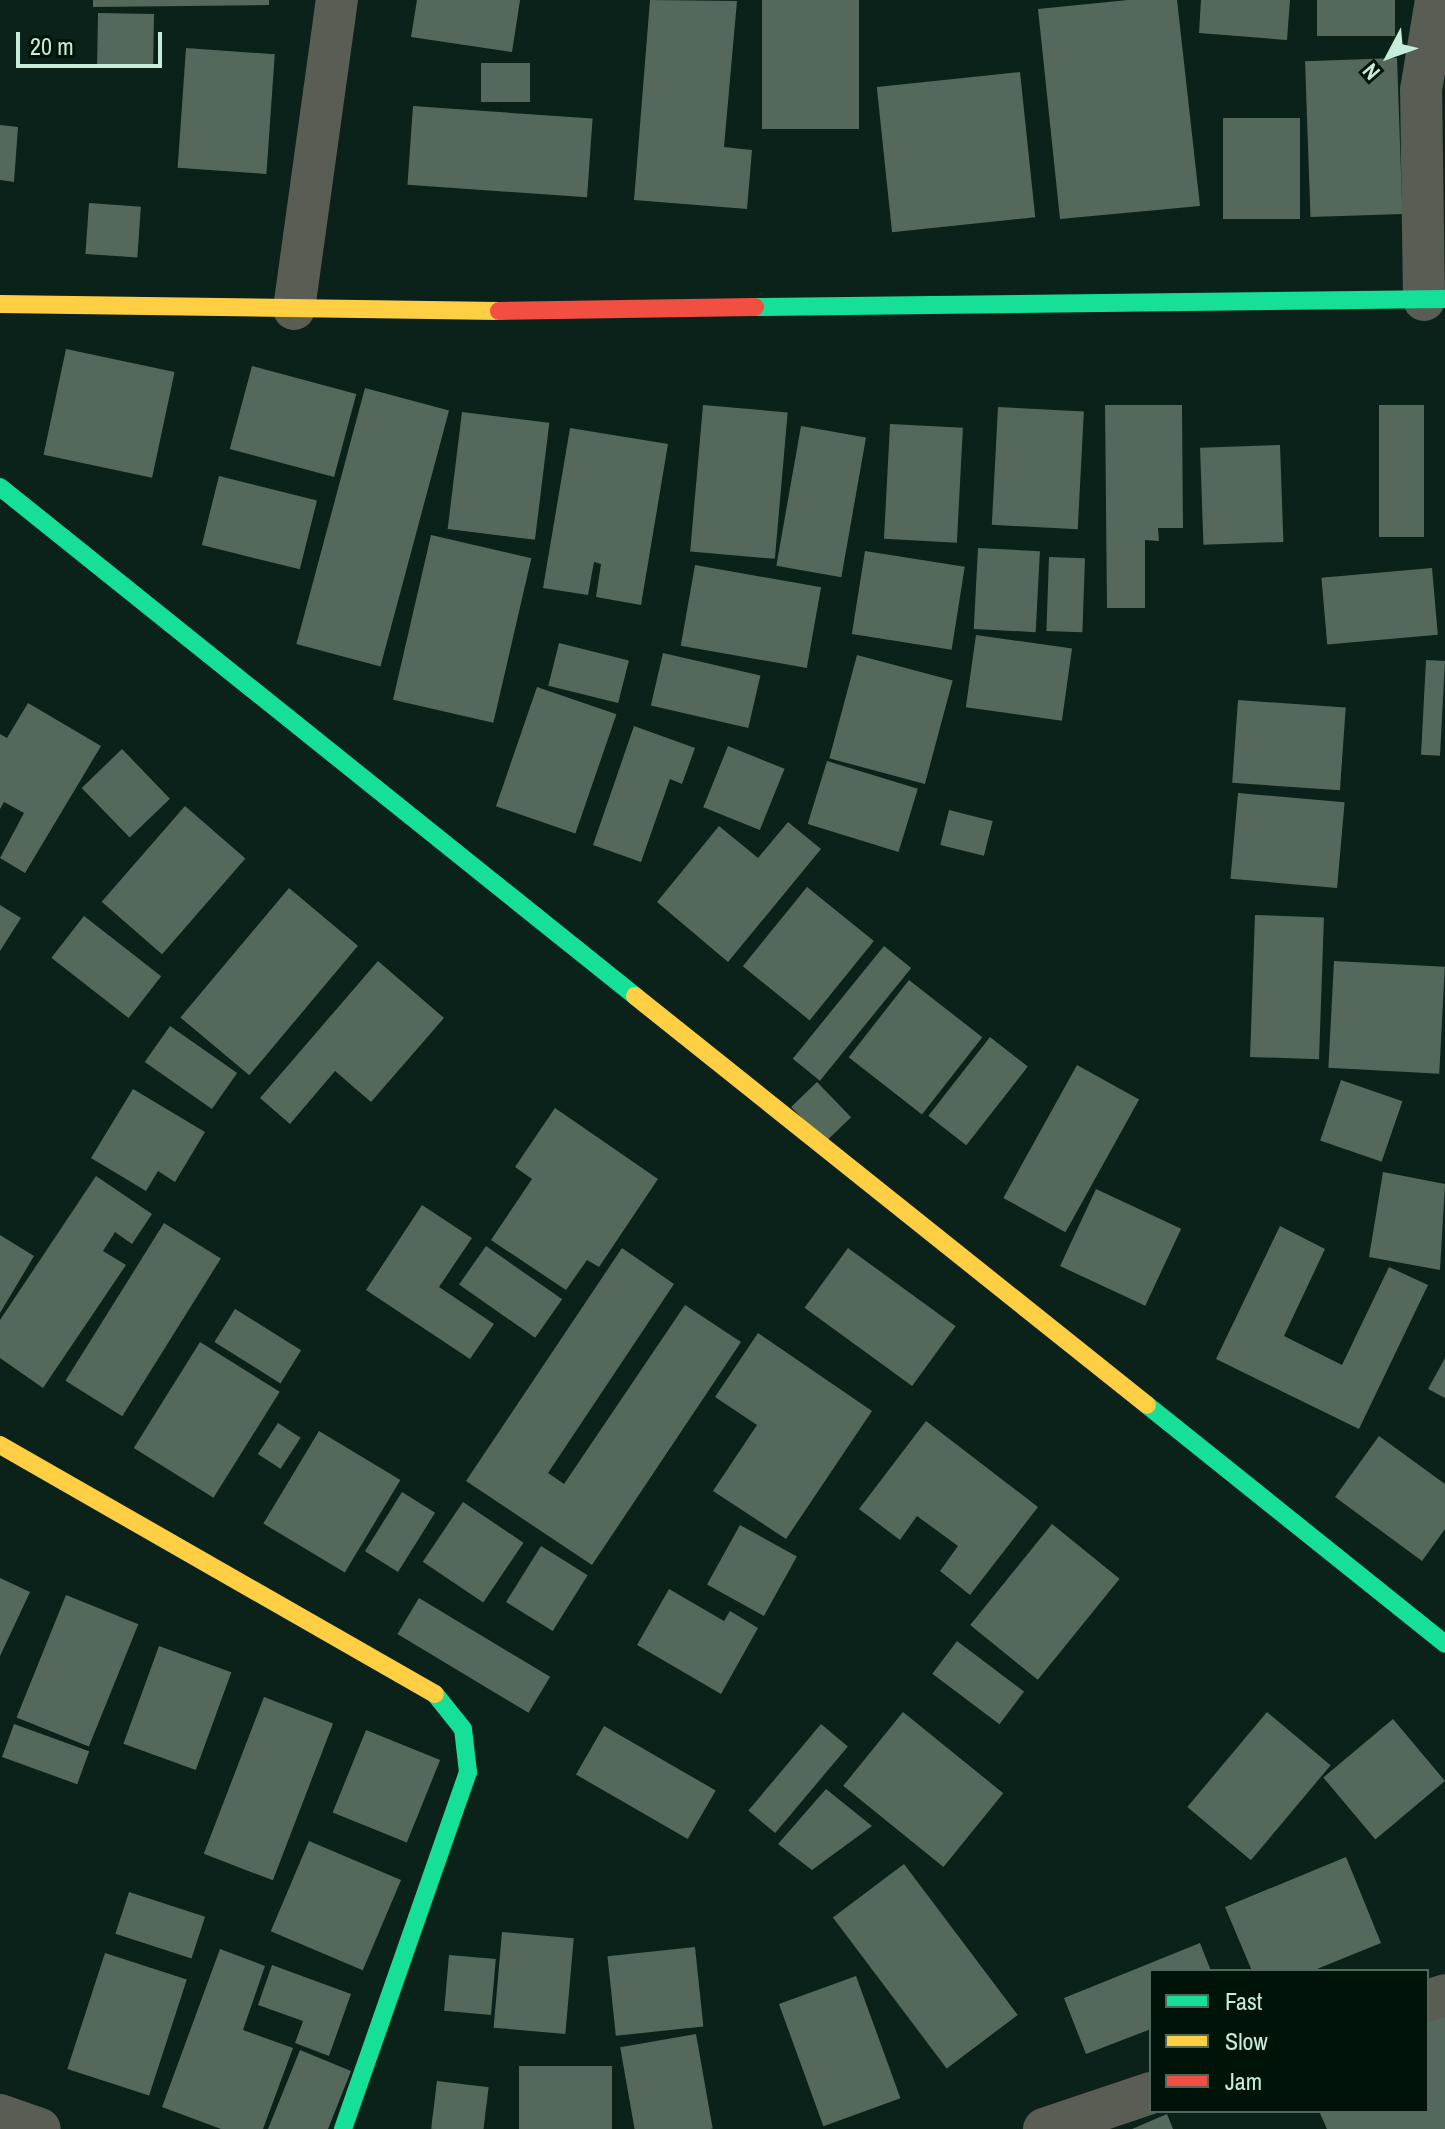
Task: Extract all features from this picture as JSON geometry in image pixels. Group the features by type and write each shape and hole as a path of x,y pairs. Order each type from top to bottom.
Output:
{"main road":[{"path":"0,304 294,309 1435,299"},
{"path":"0,487 1445,1644"},
{"path":"0,1445 437,1695 463,1729 468,1772 343,2129"}],"street":[{"path":"294,309 337,0"},
{"path":"1435,299 1421,90 1436,0"},
{"path":"1044,2129 1149,2094"},
{"path":"0,2115 40,2129"}],"building":[{"path":"93,0 269,0 269,5 93,7"},
{"path":"417,0 520,0 512,52 411,37"},
{"path":"650,0 737,1 724,147 752,150 747,209 634,200"},
{"path":"762,0 859,0 859,129 762,129"},
{"path":"1128,0 1177,0 1200,206 1060,219 1038,9"},
{"path":"1201,0 1290,0 1287,40 1199,33"},
{"path":"1317,0 1395,0 1395,36 1317,36"},
{"path":"98,13 154,14 153,66 97,65"},
{"path":"186,48 275,54 266,174 178,168"},
{"path":"1397,58 1402,214 1311,217 1305,61"},
{"path":"481,63 530,63 530,102 481,102"},
{"path":"1020,72 1035,217 892,232 877,87"},
{"path":"413,106 593,119 587,197 407,185"},
{"path":"1223,118 1300,118 1300,219 1223,219"},
{"path":"0,125 18,127 14,182 0,180"},
{"path":"89,203 141,207 137,258 85,254"},
{"path":"66,349 175,372 152,478 44,455"},
{"path":"252,366 356,394 334,477 230,449"},
{"path":"365,388 449,411 380,666 296,644"},
{"path":"703,405 788,412 775,559 690,551"},
{"path":"1105,405 1182,405 1183,528 1158,528 1159,541 1145,540 1145,608 1107,608"},
{"path":"1379,405 1424,405 1424,537 1379,537"},
{"path":"998,407 1084,412 1078,529 992,525"},
{"path":"462,412 549,423 535,540 448,529"},
{"path":"890,424 963,428 957,543 884,539"},
{"path":"801,426 866,437 841,577 776,566"},
{"path":"570,428 668,444 641,605 596,597 601,564 594,562 588,595 543,588"},
{"path":"1280,445 1283,542 1203,545 1200,448"},
{"path":"219,476 317,500 300,569 202,545"},
{"path":"431,535 531,558 493,723 393,700"},
{"path":"978,548 1040,551 1036,632 974,629"},
{"path":"865,551 965,567 952,650 852,634"},
{"path":"1049,557 1085,558 1082,632 1046,631"},
{"path":"695,565 821,587 807,668 681,646"},
{"path":"1432,568 1438,635 1327,644 1321,578"},
{"path":"976,635 1072,648 1062,721 966,707"},
{"path":"559,643 629,660 618,703 548,686"},
{"path":"663,653 760,675 748,728 651,706"},
{"path":"857,655 953,681 925,784 829,758"},
{"path":"1426,660 1445,661 1440,756 1421,755"},
{"path":"537,687 616,714 575,833 496,806"},
{"path":"1238,700 1346,708 1340,790 1232,783"},
{"path":"28,703 101,746 25,873 0,858 24,813 4,802 0,809 0,734 7,738"},
{"path":"634,726 695,748 682,784 670,779 641,862 593,845"},
{"path":"728,746 785,769 760,830 703,807"},
{"path":"122,749 170,799 130,838 82,788"},
{"path":"827,761 918,789 899,852 808,824"},
{"path":"1238,793 1345,802 1337,888 1231,879"},
{"path":"185,806 245,858 162,954 102,902"},
{"path":"949,810 993,821 984,856 940,845"},
{"path":"788,822 821,849 728,962 657,902 719,826 758,858"},
{"path":"807,887 874,941 810,1020 743,966"},
{"path":"289,888 358,946 249,1075 180,1017"},
{"path":"0,905 21,918 0,951"},
{"path":"1255,915 1324,917 1319,1059 1250,1057"},
{"path":"84,916 161,976 129,1018 51,958"},
{"path":"884,946 911,968 820,1081 793,1059"},
{"path":"378,961 444,1018 371,1102 335,1071 290,1124 260,1098"},
{"path":"1334,961 1445,967 1439,1074 1328,1068"},
{"path":"909,980 982,1037 922,1114 849,1057"},
{"path":"170,1026 237,1073 212,1109 145,1062"},
{"path":"990,1037 1028,1067 966,1145 928,1116"},
{"path":"1077,1065 1139,1099 1065,1232 1003,1198"},
{"path":"1341,1080 1402,1101 1382,1162 1320,1141"},
{"path":"817,1082 851,1117 825,1142 791,1107"},
{"path":"133,1089 205,1132 175,1182 158,1171 146,1191 91,1158"},
{"path":"555,1108 658,1179 599,1267 587,1260 566,1290 491,1240 532,1179 515,1167"},
{"path":"1383,1172 1445,1184 1440,1270 1369,1257"},
{"path":"96,1176 152,1214 132,1244 115,1232 103,1251 126,1265 43,1388 0,1358 0,1320"},
{"path":"1096,1189 1181,1229 1145,1306 1060,1266"},
{"path":"422,1205 472,1238 439,1287 494,1324 470,1359 366,1290"},
{"path":"164,1223 221,1259 122,1416 65,1381"},
{"path":"1280,1226 1325,1249 1284,1336 1342,1365 1389,1267 1428,1285 1359,1429 1216,1359"},
{"path":"0,1235 34,1256 0,1313"},
{"path":"486,1246 562,1299 535,1338 459,1285"},
{"path":"622,1248 674,1284 548,1473 564,1484 685,1305 741,1342 592,1565 466,1481"},
{"path":"848,1248 956,1326 912,1386 805,1308"},
{"path":"235,1309 301,1350 280,1383 214,1342"},
{"path":"758,1333 872,1411 786,1539 713,1491 757,1425 715,1397"},
{"path":"200,1342 280,1392 213,1498 134,1448"},
{"path":"1445,1358 1445,1398 1428,1389"},
{"path":"926,1421 1038,1507 970,1595 940,1571 958,1546 917,1516 900,1540 859,1509"},
{"path":"278,1423 301,1438 280,1469 258,1454"},
{"path":"319,1431 400,1480 345,1573 263,1524"},
{"path":"1379,1436 1445,1484 1445,1529 1422,1561 1335,1497"},
{"path":"402,1492 435,1513 398,1572 365,1551"},
{"path":"463,1502 524,1543 483,1603 423,1562"},
{"path":"1052,1524 1120,1579 1038,1680 970,1625"},
{"path":"740,1525 797,1557 764,1616 707,1584"},
{"path":"541,1546 588,1575 553,1631 506,1602"},
{"path":"0,1578 30,1592 0,1656"},
{"path":"669,1589 724,1621 730,1611 758,1628 721,1694 637,1645"},
{"path":"66,1595 138,1624 89,1747 17,1717"},
{"path":"419,1598 550,1677 529,1713 397,1634"},
{"path":"957,1641 1024,1692 999,1724 932,1674"},
{"path":"159,1646 231,1672 196,1770 123,1744"},
{"path":"264,1697 333,1724 273,1880 204,1854"},
{"path":"903,1712 1003,1793 943,1867 843,1786"},
{"path":"1267,1712 1331,1765 1251,1860 1187,1807"},
{"path":"1393,1719 1445,1781 1375,1840 1323,1777"},
{"path":"14,1724 89,1751 77,1784 2,1757"},
{"path":"821,1724 848,1746 775,1833 748,1811"},
{"path":"604,1726 716,1790 688,1839 576,1774"},
{"path":"366,1730 440,1760 407,1842 333,1813"},
{"path":"826,1789 872,1826 812,1870 778,1844"},
{"path":"309,1841 401,1880 363,1970 271,1931"},
{"path":"1346,1857 1381,1943 1317,1969 1251,1969 1225,1907"},
{"path":"904,1864 1018,2015 947,2069 833,1918"},
{"path":"129,1892 205,1917 191,1959 115,1934"},
{"path":"502,1932 574,1938 565,2034 494,2028"},
{"path":"1200,1943 1210,1969 1149,1969 1149,2030 1086,2054 1064,1998"},
{"path":"695,1947 703,2027 616,2036 607,1956"},
{"path":"220,1949 265,1966 243,2030 293,2048 263,2129 221,2129 162,2107"},
{"path":"105,1953 187,1980 149,2096 67,2069"},
{"path":"449,1955 496,1959 491,2015 444,2011"},
{"path":"272,1965 351,1994 329,2056 295,2043 303,2021 258,2005"},
{"path":"856,1976 900,2098 823,2126 779,2004"},
{"path":"1445,2015 1445,2129 1327,2129 1320,2113 1429,2113 1429,2021"},
{"path":"696,2034 713,2129 635,2129 620,2047"},
{"path":"300,2050 351,2071 328,2129 268,2129"},
{"path":"519,2066 612,2066 612,2129 519,2129"},
{"path":"437,2081 489,2087 483,2129 431,2129"},
{"path":"1167,2114 1173,2129 1132,2129"}],"traffic: fast":[{"path":"755,307 1445,299"},
{"path":"0,487 635,996"},
{"path":"1147,1405 1445,1644"},
{"path":"343,2129 468,1772 463,1729 435,1694"}],"traffic: slow":[{"path":"0,304 499,311"},
{"path":"635,996 1147,1405"},
{"path":"0,1445 435,1694"}],"traffic: jam":[{"path":"499,311 755,307"}]}
